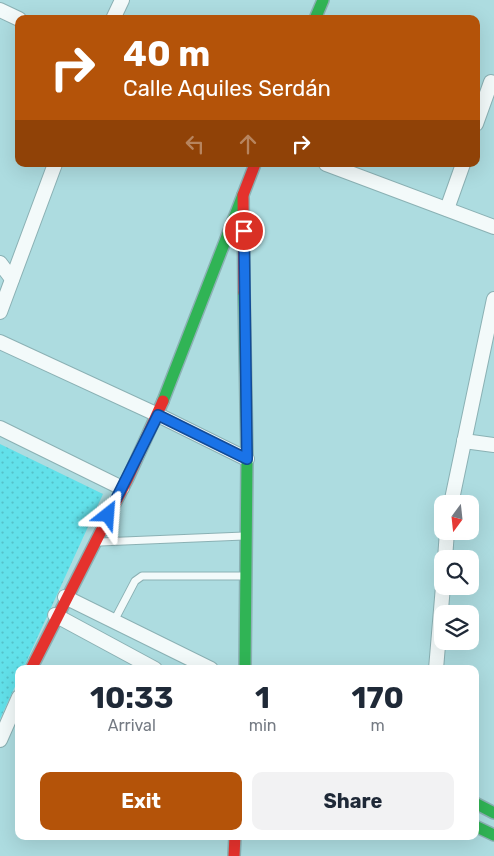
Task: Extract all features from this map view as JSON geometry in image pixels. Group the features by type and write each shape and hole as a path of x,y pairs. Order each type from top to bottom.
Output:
{"main road":[{"path":"317,15 323,0"},
{"path":"34,665 55,615 158,415 218,250 244,195 254,167"},
{"path":"244,195 247,459 245,665"},
{"path":"234,856 235,840"}],"street":[{"path":"115,15 122,0"},
{"path":"0,10 15,17"},
{"path":"480,113 491,82"},
{"path":"0,312 54,167"},
{"path":"334,167 494,227"},
{"path":"447,209 462,167"},
{"path":"0,263 12,279"},
{"path":"453,495 490,335 494,299"},
{"path":"0,342 158,415 247,459"},
{"path":"0,428 122,488"},
{"path":"464,441 494,446"},
{"path":"436,665 442,595"},
{"path":"65,597 203,665"},
{"path":"55,615 148,665"},
{"path":"1,733 15,705"},
{"path":"484,830 494,842"}],"lane":[{"path":"94,542 247,536"},
{"path":"114,621 135,581 142,576 247,576"}],"shaded area":[{"path":"0,444 103,494 25,665 15,665 15,687 0,719"}],"traffic: fast":[{"path":"317,15 323,0"},
{"path":"163,401 243,195"},
{"path":"244,293 247,459 245,665"},
{"path":"479,805 494,813"},
{"path":"479,828 494,835"}],"traffic: jam":[{"path":"244,293 243,195 254,167"},
{"path":"33,665 128,478 163,401"},
{"path":"234,856 235,840"}],"route":[{"path":"108,515 158,415 247,459 244,231"}]}
